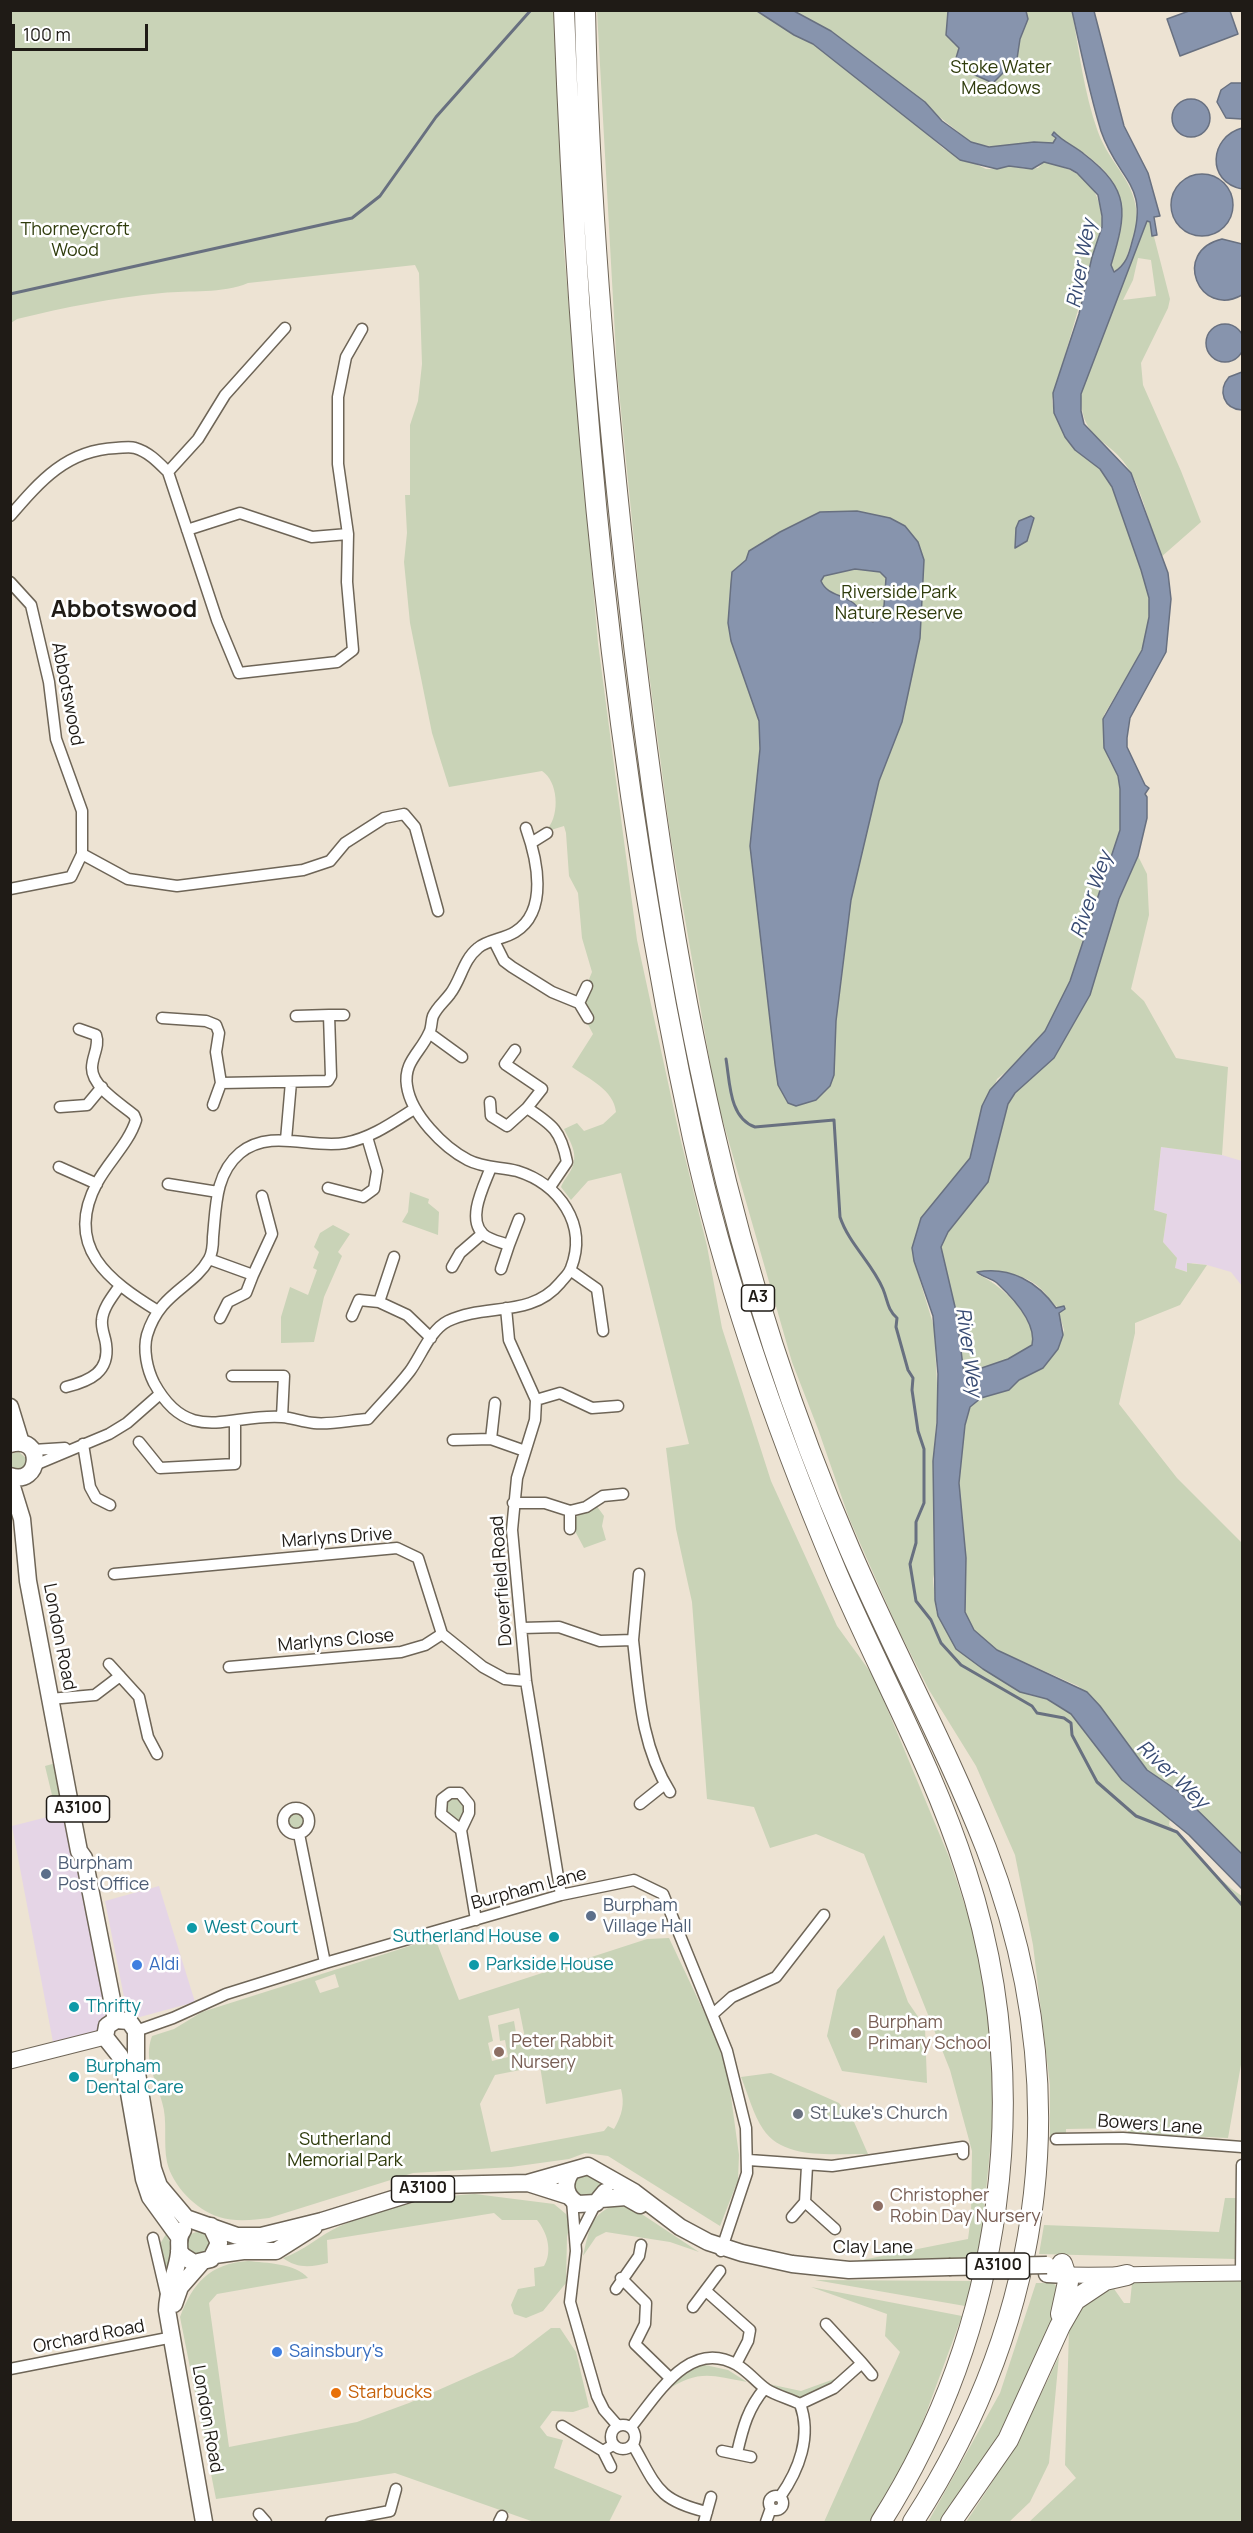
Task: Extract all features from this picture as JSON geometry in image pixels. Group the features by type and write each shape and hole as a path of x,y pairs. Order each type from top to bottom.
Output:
{"highway":[{"name":"A3","path":"564,10 579,312 602,559 636,821 681,1083 710,1205 760,1376 839,1578 914,1739 954,1834 987,1945 1000,2025 1004,2104 1000,2179 975,2313 939,2416 912,2471 881,2523"},
{"name":"A3","path":"585,10 598,279 621,531 654,800 681,965 711,1118 747,1263 795,1408 850,1549 986,1850 1018,1951 1032,2029 1037,2078 1036,2168 1031,2218 1018,2290 977,2410 944,2473 913,2523"},
{"path":"1056,2269 1067,2295 1060,2326"},
{"path":"951,2523 1008,2440 1070,2307 1084,2292 1105,2280 1127,2276"}],"main road":[{"name":"London Road","path":"10,1407 26,1455 26,1510 22,1520"},
{"path":"10,1478 20,1478 26,1455"},
{"name":"London Road","path":"10,1478 22,1520 25,1558 50,1699 63,1761 87,1851 84,1858 116,2020"},
{"path":"116,2020 129,2021 136,2035 136,2067 153,2169 162,2192 178,2210 203,2224 219,2243 208,2259 188,2261 150,2197 144,2179 125,2070 110,2043 108,2026 116,2020"},
{"path":"110,2043 129,2047 136,2035"},
{"name":"Clay Lane","path":"203,2224 237,2236 261,2236 322,2222 438,2185 528,2183 588,2166 596,2168 604,2176 633,2192 680,2227 722,2250"},
{"path":"570,2198 566,2186 571,2172"},
{"path":"598,2201 606,2188 604,2176"},
{"name":"Clay Lane","path":"528,2183 587,2205 598,2201 633,2199 682,2236 722,2250 812,2268 949,2272 1056,2269"},
{"name":"Clay Lane","path":"208,2259 243,2251 276,2251 322,2222"},
{"path":"179,2244 184,2228 203,2224"},
{"name":"London Road","path":"179,2244 167,2298 204,2523"},
{"name":"London Road","path":"172,2330 180,2287 208,2259"}],"street":[{"path":"168,472 198,439 225,395 285,328"},
{"path":"10,516 52,471 76,454 106,448 134,447 153,457 168,472 217,620 239,673 337,662 353,650 347,582 348,534 338,464 338,398 346,357 362,329"},
{"path":"187,530 240,513 312,537 348,534"},
{"name":"Abbotswood","path":"10,582 31,605 49,682 56,739 82,811 82,854"},
{"path":"10,889 71,877 82,854 128,879 177,886 303,870 330,861 345,843 384,818 404,814 416,827 438,910"},
{"path":"414,1109 367,1137 344,1143 267,1140 241,1152 221,1178 209,1259 158,1311 147,1336 146,1354 150,1374 160,1394 173,1408 193,1421 235,1422 282,1417 316,1424 368,1419 409,1372 444,1322 467,1312 506,1308 541,1300 570,1270 576,1247 575,1226 564,1203 550,1187 514,1170 469,1161 452,1149 414,1109 406,1085 407,1067 429,1033 433,1016 451,993 468,958 479,946 515,932 526,922 535,907 538,892 531,843 526,828"},
{"path":"531,843 547,833"},
{"path":"494,941 504,961 512,968 552,992 579,1004 588,1018"},
{"path":"579,1004 587,986"},
{"path":"221,1083 323,1083 331,1076 329,1015"},
{"path":"296,1016 344,1015"},
{"path":"162,1018 216,1025 219,1033 216,1052 221,1083 213,1105"},
{"path":"79,1029 96,1035 98,1040 92,1068 95,1080 134,1115 136,1120 97,1184 89,1204 87,1229 91,1250 101,1269 119,1287 158,1311"},
{"path":"429,1033 462,1058"},
{"path":"490,1102 491,1116 508,1126 527,1108 542,1089 505,1064 515,1050"},
{"path":"286,1140 291,1082"},
{"path":"60,1107 87,1105 102,1087"},
{"path":"527,1108 549,1122 563,1139 567,1162 550,1187"},
{"path":"328,1188 363,1197 374,1189 377,1172 367,1137"},
{"path":"59,1167 97,1184"},
{"path":"491,1167 476,1216 482,1234 509,1245"},
{"path":"168,1184 218,1192"},
{"path":"220,1318 228,1302 246,1293 272,1234 262,1196"},
{"path":"501,1269 519,1219"},
{"path":"452,1267 460,1253 482,1234"},
{"path":"379,1302 394,1257"},
{"path":"209,1259 253,1275"},
{"path":"570,1270 597,1289 603,1331"},
{"path":"66,1387 88,1381 100,1371 107,1359 102,1319 104,1309 119,1287"},
{"path":"351,1316 359,1300 379,1302 407,1315 431,1338"},
{"path":"506,1308 509,1340 536,1400 560,1393 592,1408 618,1406"},
{"path":"232,1376 284,1376 282,1417"},
{"path":"26,1455 72,1448 83,1444 127,1423 160,1394"},
{"name":"Doverfield Road","path":"526,1680 512,1530 513,1503 535,1420 536,1400"},
{"path":"491,1440 495,1403"},
{"path":"139,1442 160,1468 235,1464 235,1422"},
{"path":"453,1440 491,1440 525,1451"},
{"path":"83,1444 90,1486 96,1498 110,1505"},
{"path":"513,1503 545,1503 570,1511 586,1507 603,1496 623,1494"},
{"path":"570,1511 570,1529"},
{"name":"Marlyns Drive","path":"114,1574 397,1548 418,1558 442,1634"},
{"path":"639,1574 633,1640 640,1710 649,1750 667,1788 640,1803"},
{"path":"522,1628 559,1627 600,1641 633,1640"},
{"path":"442,1634 483,1666 505,1679 526,1680 561,1895"},
{"name":"Marlyns Close","path":"228,1668 401,1652 425,1646 442,1634"},
{"path":"109,1664 139,1697 148,1737 157,1754"},
{"path":"50,1699 94,1695 120,1676"},
{"path":"461,1830 476,1920"},
{"path":"299,1834 325,1963"},
{"name":"Burpham Lane","path":"136,2035 226,1994 325,1963 561,1895 634,1880 663,1894 713,2014 740,2099 748,2160 743,2191 722,2250"},
{"path":"713,2014 732,1997 776,1977 824,1915"},
{"path":"10,2061 110,2043"},
{"name":"Bowers Lane","path":"1056,2139 1123,2138 1242,2147"},
{"path":"748,2160 832,2166 963,2146 963,2154"},
{"path":"1242,2165 1242,2273"},
{"path":"792,2217 805,2202 807,2166"},
{"path":"570,2198 576,2242 570,2302 597,2396 604,2410 618,2426 631,2427"},
{"path":"576,2242 598,2201"},
{"path":"805,2202 835,2229"},
{"name":"London Road","path":"153,2238 167,2298"},
{"path":"641,2245 639,2256 619,2284 636,2290 646,2303 645,2324 636,2344 670,2378"},
{"name":"Clay Lane","path":"1056,2269 1139,2268 1165,2273 1242,2273"},
{"name":"Clay Lane","path":"1056,2269 1127,2276 1153,2276 1165,2273"},
{"path":"693,2307 720,2271"},
{"path":"706,2291 750,2330 748,2342 736,2364"},
{"path":"826,2324 872,2375"},
{"name":"Orchard Road","path":"10,2369 172,2330"},
{"path":"631,2427 670,2378 684,2366 702,2359 736,2364 765,2388 782,2398 800,2403 834,2388 862,2362"},
{"path":"737,2453 744,2421 753,2403 765,2388"},
{"path":"766,2523 771,2508 768,2502 770,2498 780,2497 800,2463 804,2439 803,2412 800,2403"},
{"path":"618,2426 611,2434 614,2445 622,2449 633,2445 636,2438 631,2427"},
{"path":"562,2427 603,2451 611,2467"},
{"path":"603,2451 614,2445"},
{"path":"633,2445 663,2494 706,2517 711,2497"},
{"path":"722,2451 752,2457"},
{"path":"331,2523 350,2521 390,2511 396,2489"}],"shaded area":[{"path":"1161,1147 1222,1155 1242,1161 1242,1286 1231,1272 1207,1265 1192,1263 1188,1272 1175,1268 1177,1258 1163,1242 1167,1214 1154,1210"},
{"path":"67,1812 107,2014 94,2032 53,2042 12,1826"},
{"path":"159,1886 195,2002 140,2017 126,2007 105,1901"}],"green space":[{"name":"Thorneycroft Wood","path":"10,11 556,11 564,250 598,643 637,940 679,1133 707,1246 722,1328 771,1481 837,1626 874,1677 949,1857 981,1955 991,2030 993,2122 979,2258 852,2262 968,2239 971,2216 972,2151 950,2070 864,1854 816,1834 770,1848 754,1807 707,1799 692,1602 676,1529 666,1448 689,1444 621,1173 588,1181 571,1200 561,1187 571,1170 574,1159 573,1149 564,1129 577,1123 584,1131 603,1124 616,1112 611,1097 606,1091 572,1067 593,1034 583,1015 581,999 592,972 582,938 578,893 569,876 566,833 564,826 551,830 548,828 554,815 556,798 551,782 542,771 449,787 432,733 410,623 404,562 407,533 405,495 410,495 410,425 418,401 422,364 419,273 415,265 248,283 228,289 143,295 53,311 17,319 11,323"},
{"name":"Riverside Park Nature Reserve","path":"597,11 757,11 794,35 813,44 870,87 871,91 902,112 944,149 986,169 1009,166 1026,169 1038,168 1044,162 1057,165 1079,175 1087,182 1098,201 1102,227 1052,400 1054,413 1065,437 1075,450 1100,469 1112,487 1149,598 1149,617 1142,650 1104,715 1108,758 1118,776 1120,789 1120,830 1070,981 1045,1031 1019,1061 997,1079 970,1158 937,1201 912,1248 934,1327 938,1402 933,1461 936,1565 933,1579 936,1611 956,1649 1029,1695 1047,1699 1071,1714 1122,1780 1170,1818 1169,1825 1222,1880 1242,1896 1242,2059 1228,2138 1128,2133 1129,2124 1127,2128 1066,2129 1066,2135 1050,2137 1050,2085 1033,1945 1015,1855 976,1766 929,1690 897,1627 849,1518 792,1362 716,1097 670,833 642,620 617,371"},
{"name":"Stoke Water Meadows","path":"794,11 1072,11 1082,72 1093,117 1103,144 1132,193 1137,218 1139,218 1125,262 1117,270 1111,270 1117,189 1106,173 1090,158 1055,137 1053,143 1012,146 981,145 971,142 831,31"},
{"path":"1147,221 1150,221 1170,299 1168,308 1141,363 1143,385 1201,522 1160,558 1136,483 1124,462 1099,439 1086,422 1082,410 1081,394","holes":["1138,258 1151,260 1156,296 1123,300 1133,280"]},
{"path":"1138,856 1147,874 1149,915 1131,989 1144,1001 1176,1058 1228,1067 1222,1155 1161,1147 1154,1210 1167,1214 1163,1242 1177,1258 1175,1268 1187,1272 1187,1263 1207,1265 1180,1305 1135,1323 1135,1333 1119,1404 1177,1478 1242,1543 1242,1854 1178,1791 1147,1770 1094,1700 1078,1686 997,1650 974,1630 965,1612 966,1558 959,1483 965,1425 970,1407 981,1398 1009,1390 1019,1380 1043,1368 1058,1349 1064,1330 1059,1313 1062,1310 1035,1284 1012,1274 979,1271 977,1274 1006,1293 1023,1313 1029,1324 1032,1345 1008,1359 963,1374 956,1311 941,1247 948,1232 988,1182 1008,1104 1015,1093 1054,1058 1090,995 1115,910"},
{"path":"410,1192 429,1199 428,1203 439,1212 438,1235 402,1222 408,1212"},
{"path":"333,1225 350,1234 338,1252 342,1256 324,1297 314,1342 281,1343 281,1317 290,1287 308,1295 317,1270 313,1268 319,1252 314,1247 320,1233"},
{"path":"19,1452 27,1459 24,1470 11,1470 10,1454"},
{"path":"596,1505 604,1516 602,1526 606,1540 584,1548 575,1531 574,1518"},
{"path":"56,1763 66,1815 57,1816 45,1766"},
{"path":"453,1796 463,1800 463,1813 458,1824 446,1813 444,1803"},
{"path":"296,1811 303,1814 306,1821 303,1828 296,1831 289,1828 286,1821 289,1814"},
{"path":"884,1935 908,2002 925,2027 927,2083 842,2071 827,2036 837,1990"},
{"name":"Sutherland Memorial Park","path":"435,1938 459,2000 647,1939 669,1938 714,2033 728,2075 739,2155 738,2180 720,2226 608,2156 585,2153 569,2159 511,2167 413,2173 269,2218 225,2219 210,2214 194,2203 180,2188 170,2171 166,2154 164,2109 151,2069 149,2053 152,2036 174,2029 202,2012","holes":["335,1974 339,1987 320,1993 315,1981","519,2008 525,2038 517,2039 514,2021 498,2025 500,2041 505,2040 508,2057 492,2061 488,2043 493,2041 488,2016","540,2066 546,2104 621,2089 623,2100 621,2114 614,2129 608,2126 604,2131 491,2152 480,2104 495,2075"]},
{"path":"771,2073 839,2103 854,2122 868,2154 796,2151 772,2139 756,2117 741,2077"},
{"path":"586,2174 598,2179 601,2188 586,2201 574,2190 577,2178"},
{"path":"475,2194 554,2204 566,2214 570,2224 567,2237 566,2283 543,2311 526,2318 514,2314 511,2305 518,2289 535,2286 534,2268 544,2266 547,2260 548,2242 537,2220 502,2220 494,2213 327,2240 328,2263 299,2265 283,2258 340,2226 372,2214 406,2204"},
{"path":"1225,2198 1239,2198 1236,2259 1039,2254 1044,2225 1219,2232"},
{"path":"625,2203 699,2252 670,2242 606,2232 596,2237 583,2256 594,2220 606,2210"},
{"path":"198,2232 206,2236 210,2244 206,2252 198,2256 190,2252 186,2244 190,2236"},
{"path":"166,2234 171,2244 171,2267 161,2266 157,2249"},
{"path":"248,2261 271,2263 296,2269 308,2278 217,2294 209,2303 229,2447 357,2422 409,2403 513,2357 551,2328 560,2328 576,2352 589,2407 573,2412 552,2411 540,2427 547,2436 563,2440 554,2468 622,2496 609,2522 534,2522 395,2473 216,2499 180,2317 191,2294 204,2277 223,2266"},
{"path":"1200,2277 1242,2278 1242,2522 1029,2522 1076,2478 1065,2465 1069,2330 1081,2308 1090,2299 1112,2286 1124,2303 1130,2303 1132,2283"},
{"path":"815,2280 972,2281 965,2306"},
{"path":"1036,2283 1053,2283 1062,2291 1036,2363 999,2436 943,2522 928,2522 1000,2393"},
{"path":"811,2287 962,2316 908,2462 871,2522 824,2522 900,2352 885,2336 887,2314"},
{"path":"1059,2356 1049,2463 1030,2502 1009,2522 966,2522 1016,2441"},
{"path":"705,2365 728,2370 747,2382 713,2376 695,2377 664,2392 682,2374"},
{"path":"837,2378 818,2393 802,2397 793,2396 764,2383 801,2391"}],"water":[{"path":"757,11 794,11 831,31 925,102 942,121 971,142 989,147 1034,142 1053,143 1056,138 1052,135 1054,132 1080,151 1110,179 1121,203 1120,230 1111,265 1114,272 1124,263 1128,255 1137,223 1137,207 1130,184 1108,148 1101,131 1072,11 1094,11 1124,126 1148,173 1160,216 1154,217 1157,235 1152,236 1150,222 1147,221 1081,394 1084,424 1131,473 1168,573 1171,599 1166,652 1130,718 1127,738 1127,747 1145,785 1149,788 1145,794 1147,818 1138,856 1119,899 1090,995 1054,1058 1015,1093 1008,1104 988,1182 948,1232 941,1247 956,1311 964,1374 1008,1359 1032,1345 1031,1328 1016,1303 997,1283 977,1272 1001,1271 1022,1278 1041,1291 1056,1308 1064,1306 1065,1309 1059,1313 1063,1335 1058,1349 1043,1368 1019,1380 1009,1390 981,1398 970,1407 965,1425 959,1483 966,1558 965,1612 974,1630 997,1650 1087,1692 1147,1770 1178,1791 1242,1854 1242,1889 1189,1835 1122,1780 1071,1714 1047,1699 1020,1692 956,1649 938,1616 935,1600 933,1461 937,1423 938,1374 933,1316 914,1261 912,1248 921,1218 970,1158 982,1106 990,1090 1045,1031 1070,981 1120,830 1120,789 1118,776 1104,748 1103,719 1142,650 1149,617 1149,598 1112,487 1100,469 1075,450 1065,437 1054,413 1053,393 1079,314 1092,257 1102,227 1098,195 1077,173 1044,162 1032,169 1009,166 997,169 960,160 813,44 794,35"},
{"path":"948,11 1026,11 1028,19 1020,39 1017,59 993,83 959,68 956,58 959,48 946,35"},
{"path":"1189,11 1230,11 1238,34 1180,56 1167,19"},
{"path":"1231,83 1242,83 1242,119 1226,118 1217,102 1221,90"},
{"path":"1191,99 1205,104 1210,118 1205,132 1191,137 1177,132 1172,118 1177,104"},
{"path":"1242,128 1242,189 1230,185 1222,178 1217,169 1216,159 1223,140"},
{"path":"1202,174 1219,179 1224,183 1228,188 1233,205 1228,222 1224,227 1219,231 1202,236 1185,231 1180,227 1176,222 1171,205 1176,188 1180,183 1185,179"},
{"path":"1222,239 1242,244 1242,295 1227,300 1214,298 1203,291 1197,280 1195,268 1198,256 1206,246"},
{"path":"1225,324 1232,325 1238,330 1243,336 1243,350 1238,356 1232,361 1225,362 1218,361 1212,356 1207,350 1206,343 1207,336 1212,330 1218,325"},
{"path":"1242,372 1242,410 1227,403 1223,388 1229,377"},
{"path":"857,511 890,518 905,526 918,542 924,560 920,638 902,722 879,781 851,900 836,1021 834,1075 830,1086 816,1100 796,1106 788,1103 778,1085 750,846 760,749 759,721 731,641 728,623 732,572 746,560 749,551 820,512","holes":["855,569 880,572 886,578 884,606 873,622 866,618 852,602 831,592 821,581 824,576"]},
{"path":"1031,516 1034,518 1027,541 1015,548 1016,528 1019,521"}],"waterway":[{"path":"10,294 352,218 380,196 436,117 531,10"},
{"path":"726,1059 735,1108 746,1122 755,1127 834,1120 840,1217 849,1236 873,1271 883,1289 889,1308 897,1318 896,1327 908,1370 913,1378 912,1390 918,1431 924,1449 924,1503 916,1522 916,1543 910,1564 916,1601 931,1620 941,1643 961,1665 1032,1706 1037,1713 1064,1718 1071,1723 1072,1735 1097,1782 1136,1816 1177,1832 1242,1905"}],"place":[{"name":"Burpham Post Office","path":"46,1874"},
{"name":"Burpham Village Hall","path":"591,1916"},
{"name":"West Court","path":"192,1928"},
{"name":"Sutherland House","path":"554,1937"},
{"name":"Aldi","path":"137,1965"},
{"name":"Parkside House","path":"474,1965"},
{"name":"Thrifty","path":"74,2007"},
{"name":"Burpham Primary School","path":"856,2033"},
{"name":"Peter Rabbit Nursery","path":"499,2052"},
{"name":"Burpham Dental Care","path":"74,2077"},
{"name":"St Luke's Church","path":"798,2114"},
{"name":"Christopher Robin Day Nursery","path":"878,2206"},
{"name":"Sainsbury's","path":"277,2352"},
{"name":"Starbucks","path":"336,2393"}],"district":[{"name":"Abbotswood","path":"124,610"}],"water label":[{"name":"River Wey","path":"1082,264"},
{"name":"River Wey","path":"1092,895"},
{"name":"River Wey","path":"968,1352"},
{"name":"River Wey","path":"1172,1775"}]}
